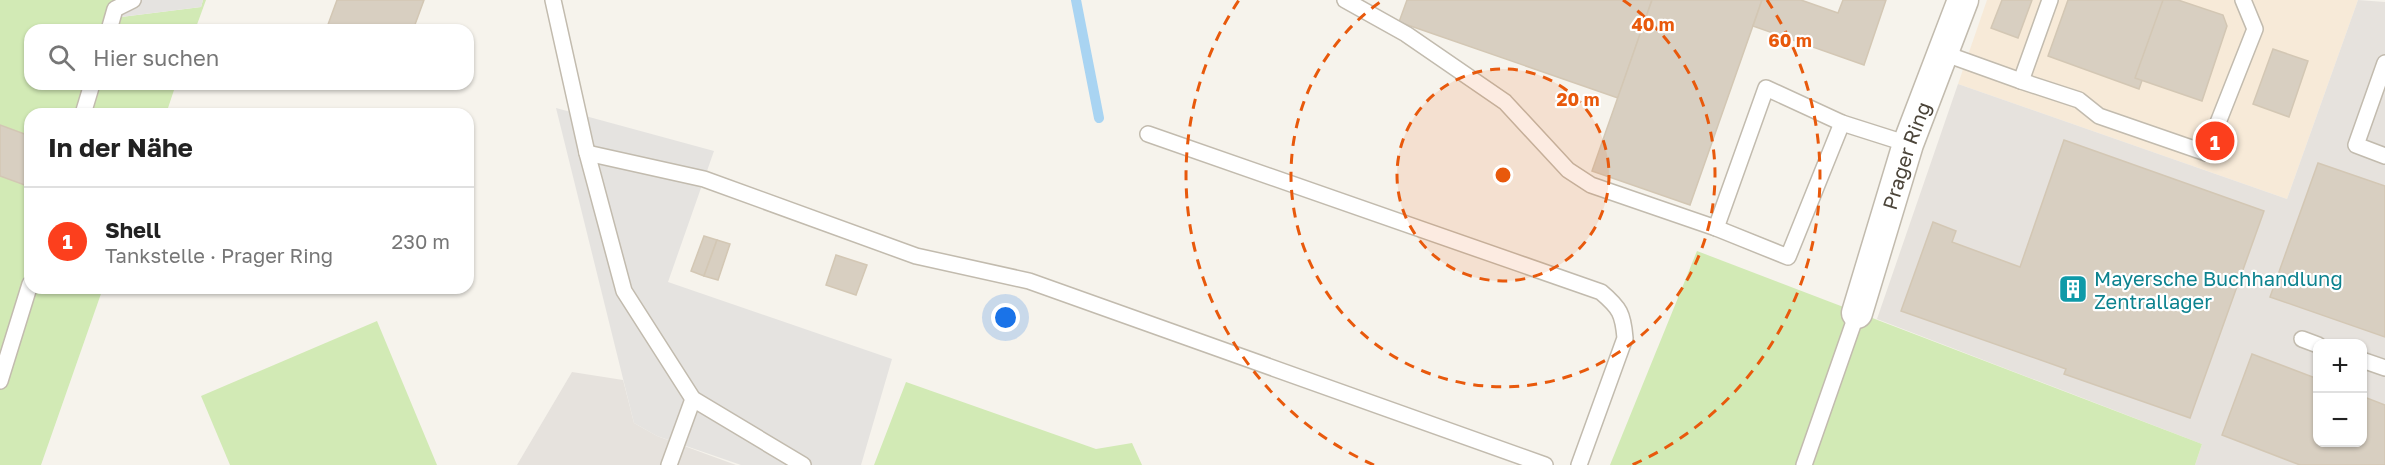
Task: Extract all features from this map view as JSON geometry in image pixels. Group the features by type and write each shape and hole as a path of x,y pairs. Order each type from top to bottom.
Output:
{"street":[{"name":"Prager Ring","path":"1857,313 1908,144 1963,0"}],"lane":[{"path":"111,24 115,9 133,0"},
{"path":"553,0 586,153 624,291 693,399 803,465"},
{"path":"1345,0 1406,34 1505,102 1568,170 1591,185 1716,228 1788,257 1842,123"},
{"path":"2021,81 2050,0"},
{"path":"1943,53 2079,100 2099,116 2206,153 2255,29 2243,0"},
{"path":"2385,63 2356,145 2385,156"},
{"path":"1716,228 1766,88 1842,123 1908,144"},
{"path":"85,108 90,90"},
{"path":"1148,134 1601,292 1616,304 1623,317 1625,338 1579,465"},
{"path":"586,153 704,179 916,256 1029,281 1520,461 1545,465"},
{"path":"0,381 27,294"},
{"path":"1804,465 1857,313"},
{"path":"2302,339 2313,343"},
{"path":"2367,362 2385,368"},
{"path":"669,465 693,399"}],"shaded area":[{"path":"114,0 203,0 201,7 121,17"},
{"path":"1987,0 2358,0 2287,199 1958,84"},
{"path":"2358,0 2385,2 2385,465 2195,465 2202,444 1877,319 1958,84 2287,199"},
{"path":"556,108 714,151 668,282 892,359 861,465 741,465 657,436 634,423"},
{"path":"572,372 623,380 634,423 657,436 736,465 517,465"}],"green space":[{"path":"0,0 114,0 121,17 201,7 203,0 206,0 197,24 24,24 24,90 174,90 168,108 24,108 24,294 101,294 41,465 0,465"},
{"path":"1697,251 2202,444 2195,465 1610,465"},
{"path":"377,321 437,465 230,465 201,396"},
{"path":"906,382 1096,449 1132,443 1142,465 874,465"}],"building":[{"path":"337,0 424,0 415,24 328,24"},
{"path":"1407,0 1652,0 1618,98 1399,22"},
{"path":"1652,0 1762,0 1690,205 1592,171"},
{"path":"1762,0 1801,0 1838,13 1843,0 1886,0 1864,65 1753,26"},
{"path":"2002,0 2032,0 2018,38 1991,28"},
{"path":"2068,0 2170,0 2139,89 2048,56"},
{"path":"2163,0 2178,0 2223,15 2227,26 2202,101 2135,78"},
{"path":"2273,49 2308,61 2289,117 2253,104"},
{"path":"0,125 24,134 24,185 0,176"},
{"name":"Mayersche Buchhandlung Zentrallager","path":"2064,140 2264,211 2190,418 2064,374 2066,369 1901,311 1933,222 1956,231 1952,242 2020,267"},
{"path":"2318,163 2385,186 2385,337 2270,297"},
{"path":"704,236 717,240 704,276 691,271"},
{"path":"717,240 730,244 718,280 704,276"},
{"path":"836,255 867,265 856,295 826,285"},
{"path":"2252,354 2313,377 2313,447 2367,447 2367,398 2385,405 2385,465 2300,465 2222,435"}],"waterway":[{"path":"1076,0 1099,118"}],"place":[{"name":"Shell","path":"2215,141"},
{"name":"Mayersche Buchhandlung Zentrallager","path":"2073,289"}]}
